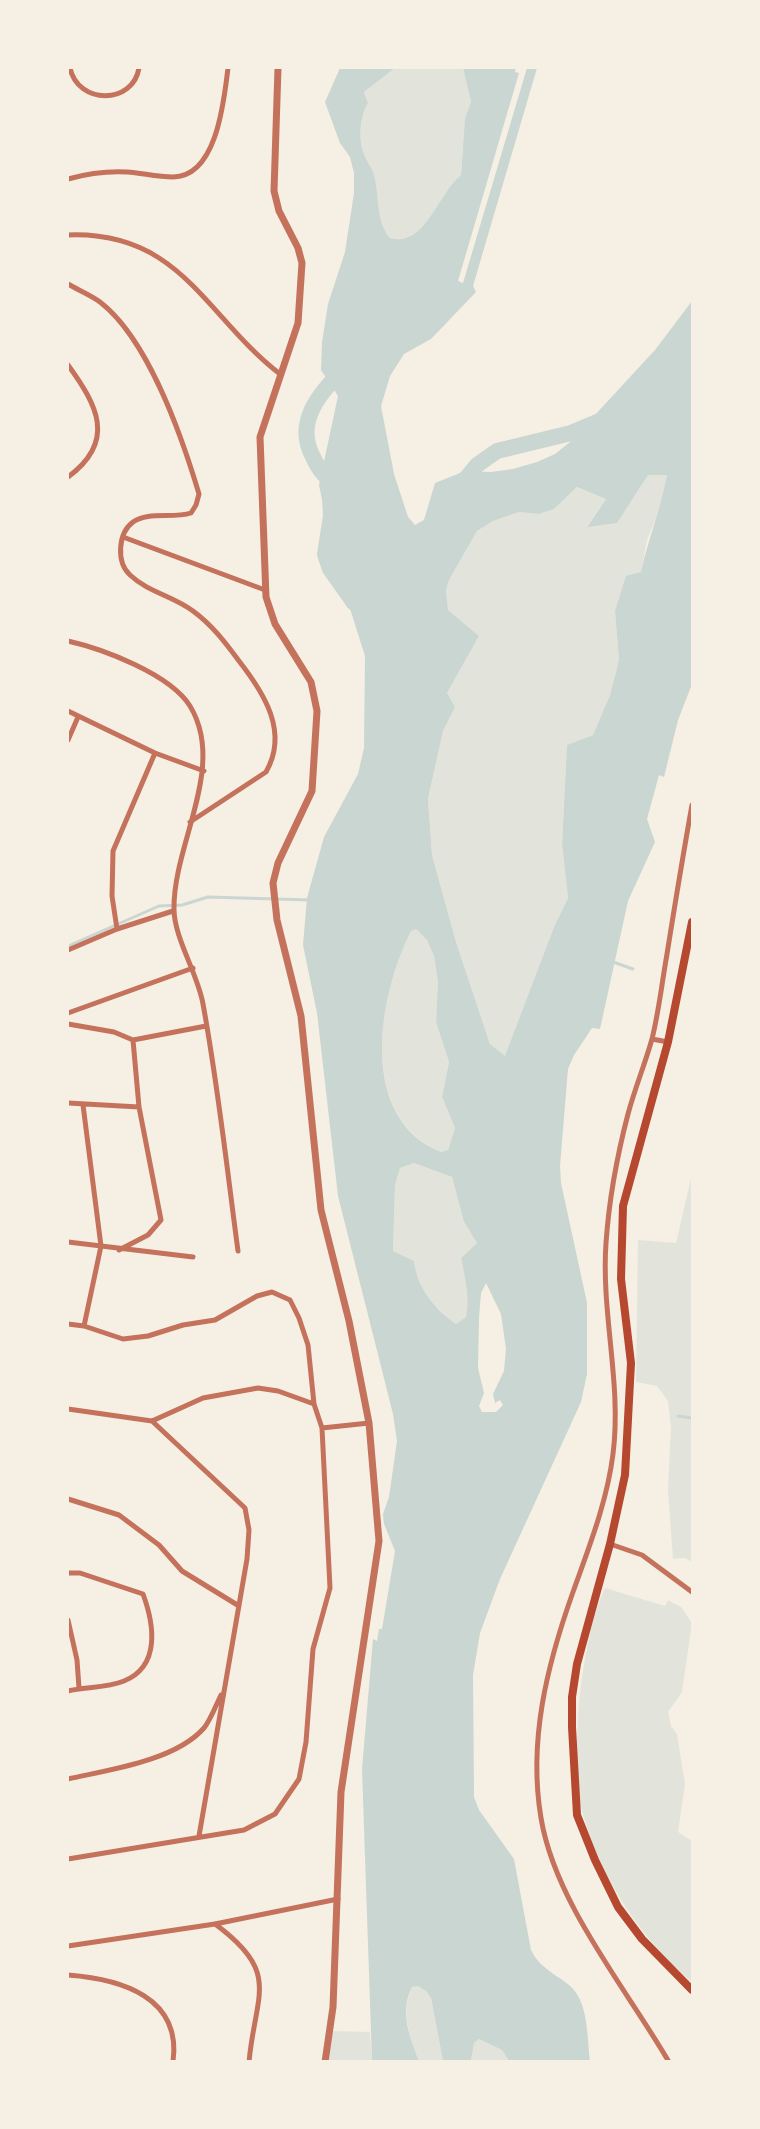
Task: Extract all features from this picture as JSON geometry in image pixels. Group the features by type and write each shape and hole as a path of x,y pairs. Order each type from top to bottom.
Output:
{"main road":[{"path":"693,922 690,953 624,1206 621,1260 631,1363 625,1475 610,1544 578,1664 572,1697 572,1763 577,1815 618,1907 642,1939 693,1990"}],"street":[{"path":"68,179 125,172 175,177 190,172 200,165 211,147 224,105 228,68"},
{"path":"278,68 274,191 279,211 298,248 302,263 298,323 279,374 260,437 265,590 275,624 311,682 316,696 316,739 312,791 278,862 273,883 277,920 301,1016 321,1210 349,1321 369,1423 379,1541 341,1792 333,2007 325,2061"},
{"path":"69,71 85,90 107,97 129,88 141,69"},
{"path":"68,236 104,236 171,264 202,293 266,363 279,374"},
{"path":"68,284 100,301 120,322 136,347 172,412 199,494 191,513 142,517 132,522 123,537 120,558 128,574 154,593 191,609 217,631 265,696 274,722 276,744 272,761 266,772 190,822"},
{"path":"68,364 93,403 99,421 98,440 90,455 68,477"},
{"path":"123,537 265,590"},
{"path":"68,642 98,649 144,669 179,694 189,706 198,728 204,771 190,822 173,911 203,1002 238,1251"},
{"path":"68,711 154,753 204,771"},
{"path":"68,740 78,717"},
{"path":"117,929 112,896 113,851 154,753"},
{"path":"669,2061 568,1899 541,1822 535,1755 546,1682 572,1594 590,1548 606,1491 614,1451 614,1368 606,1308 606,1245 618,1153 652,1039 693,805"},
{"path":"68,950 117,929 173,911"},
{"path":"68,1013 193,968"},
{"path":"68,1024 114,1032 133,1040 206,1026"},
{"path":"652,1039 668,1042"},
{"path":"119,1250 148,1235 161,1220 140,1107 133,1040"},
{"path":"68,1103 140,1107"},
{"path":"83,1105 100,1246 84,1326"},
{"path":"68,1242 119,1250 193,1257"},
{"path":"68,1324 84,1326 123,1339 148,1336 183,1325 215,1320 257,1296 272,1292 290,1300 300,1318 308,1345 314,1404 321,1428 330,1588 313,1649 306,1742 298,1779 276,1814 244,1830 68,1859"},
{"path":"68,1409 152,1421 203,1398 258,1388 278,1391 314,1404"},
{"path":"152,1421 245,1508 249,1530 248,1559 199,1836"},
{"path":"321,1428 369,1423"},
{"path":"68,1499 119,1515 159,1545 182,1571 239,1606"},
{"path":"610,1544 642,1555 693,1592"},
{"path":"68,1573 80,1573 143,1594 152,1618 154,1634 151,1649 142,1666 124,1681 68,1691"},
{"path":"68,1620 77,1660 79,1688"},
{"path":"68,1779 137,1762 174,1750 204,1728 223,1691"},
{"path":"68,1946 215,1924 338,1899"},
{"path":"215,1924 242,1946 259,1973 261,1995 249,2061"},
{"path":"68,1975 118,1986 154,2000 165,2013 172,2029 175,2045 173,2061"}],"shaded area":[{"path":"340,68 395,68 364,92 368,103 363,114 361,135 362,148 376,183 380,216 385,231 390,238 402,239 413,235 422,227 461,175 465,118 471,102 463,68 516,68 515,72 519,73 458,281 463,283 527,68 537,68 473,286 476,292 431,339 404,354 390,376 381,406 394,474 408,517 415,525 424,520 435,483 465,471 491,472 537,462 555,454 570,442 655,350 692,301 692,684 678,720 664,777 659,775 647,819 655,842 628,901 600,1029 592,1028 574,1055 568,1069 560,1166 561,1183 587,1303 587,1374 581,1402 500,1579 480,1633 473,1675 474,1797 479,1810 514,1859 531,1950 543,1966 576,1992 580,2000 586,2020 590,2061 509,2061 502,2050 479,2039 474,2043 471,2061 443,2061 431,1998 418,1986 412,1987 408,1996 406,2015 409,2034 419,2061 372,2061 362,1769 373,1639 377,1641 379,1629 382,1629 395,1551 384,1524 383,1514 389,1497 397,1441 393,1414 338,1196 317,1013 303,945 307,898 324,837 358,774 364,748 365,656 334,558 319,485 338,396 321,370 322,342 328,304 345,252 354,193 354,173 350,157 340,143 325,102","holes":["648,475 667,475 641,572 626,576 615,611 619,660 610,695 593,735 567,745 562,844 568,898 554,927 505,1056 490,1044 456,942 432,855 428,799 443,731 455,707 447,693 479,636 448,610 446,591 449,580 477,531 493,521 519,512 539,514 554,509 577,487 606,499 587,527 617,523","416,929 427,940 434,956 438,982 436,1022 449,1062 442,1097 455,1128 448,1150 441,1152 414,1135 396,1112 386,1084 382,1053 384,1021 390,988 399,958 411,931","414,1163 452,1177 464,1222 477,1243 461,1258 467,1310 466,1317 456,1324 428,1297 419,1280 414,1261 393,1251 395,1185 400,1168","486,1283 501,1314 506,1349 504,1371 493,1394 495,1403 500,1400 503,1405 496,1412 482,1412 479,1406 484,1393 478,1368 481,1293"]},
{"path":"395,68 463,68 471,102 465,118 461,175 422,227 413,235 402,239 390,238 382,223 376,183 362,148 361,135 363,114 368,103 364,92"},
{"path":"648,475 667,475 663,502 647,540 641,573 615,611 619,660 610,695 593,735 567,745 562,844 568,898 554,927 505,1057 490,1044 456,942 432,855 428,799 443,731 455,707 447,693 479,636 448,610 446,591 449,580 477,531 493,521 519,512 539,514 554,509 577,487 606,499 587,526 616,523"},
{"path":"416,929 427,940 434,956 438,982 436,1022 449,1062 442,1097 455,1128 448,1150 441,1152 414,1135 396,1111 386,1083 382,1052 384,1020 390,987 399,957 411,930"},
{"path":"414,1163 452,1177 464,1222 477,1243 461,1258 467,1309 466,1317 456,1324 428,1297 419,1280 414,1261 393,1251 395,1185 400,1168"},
{"path":"692,1174 692,1562 685,1558 673,1559 668,1490 671,1427 668,1401 657,1386 636,1382 638,1240 676,1243"},
{"path":"605,1588 665,1606 668,1600 681,1607 692,1623 682,1692 668,1712 671,1726 677,1734 685,1784 678,1832 692,1841 692,1982 657,1948 627,1909 603,1867 585,1821 577,1769 579,1704 589,1639"},
{"path":"418,1986 431,1998 443,2061 419,2061 412,2043 407,2015 408,1996 412,1987"},
{"path":"332,2031 370,2032 372,2061 328,2062"},
{"path":"479,2039 502,2050 509,2061 471,2062 474,2043"}],"waterway":[{"path":"345,368 312,408 306,432 315,460 321,472 329,479 331,516 325,554 330,569 354,603"},
{"path":"459,487 477,465 497,451 571,433 600,421"},
{"path":"68,946 159,906 182,905 208,897 311,900"},
{"path":"613,962 633,969"},
{"path":"678,1416 692,1418"}]}
